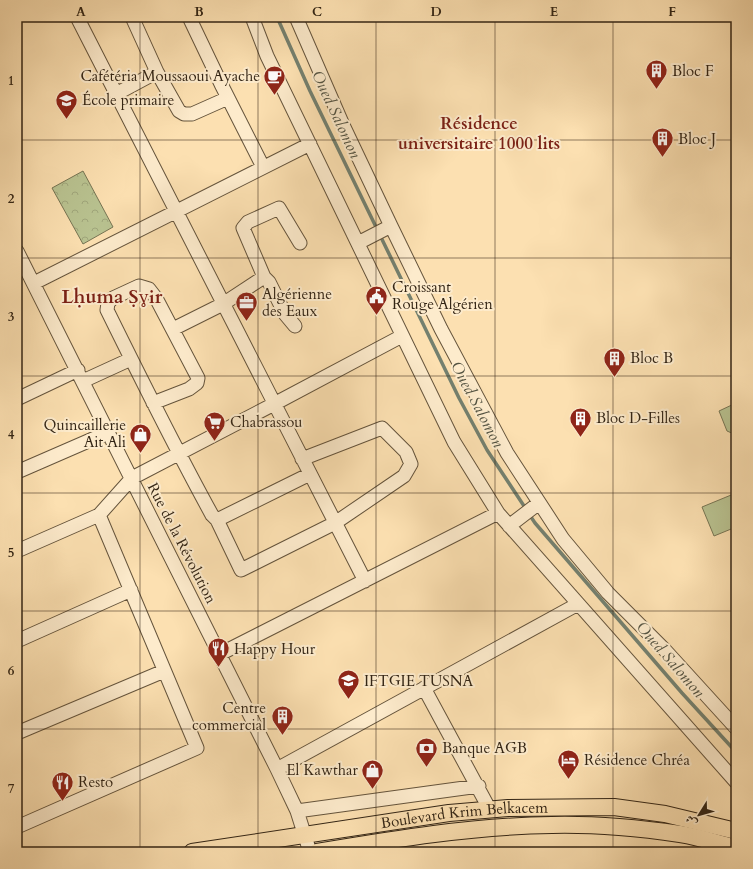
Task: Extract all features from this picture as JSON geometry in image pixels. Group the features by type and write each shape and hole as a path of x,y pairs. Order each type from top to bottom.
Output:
{"main road":[{"name":"Boulevard Krim Belkacem","path":"192,852 449,813 556,807 614,808 665,814 736,831"},
{"name":"Boulevard Krim Belkacem","path":"317,852 400,839 483,829 553,825 600,826 681,835 736,848"}],"street":[{"path":"77,17 365,581"},
{"path":"132,17 157,72 179,111 184,114 192,114 228,98"},
{"path":"190,17 228,98 263,167"},
{"path":"252,17 267,56 310,144 361,242 402,336 454,442 498,513 512,523 578,604 736,782"},
{"path":"296,17 388,227 507,453 537,504 563,539 608,593 664,649 736,728"},
{"path":"116,94 157,72"},
{"path":"34,283 310,144"},
{"path":"295,326 285,314 269,282 264,277 243,228 248,222 279,208 300,243"},
{"path":"361,242 388,227"},
{"name":"Rue de la Révolution","path":"17,251 278,769 297,811 310,852"},
{"path":"173,329 223,304 264,277"},
{"path":"153,403 189,389 197,383 198,378 196,371 156,298 149,289 140,286 112,298 108,303 107,310 178,454 212,515 217,520 241,570 335,523 404,476 411,464 406,452 382,428 302,459"},
{"path":"17,551 99,515 132,478 402,336"},
{"path":"17,399 80,375 131,359"},
{"path":"17,472 109,432"},
{"path":"217,520 310,474"},
{"path":"512,523 537,504"},
{"path":"220,654 498,513"},
{"path":"17,827 197,748 99,515"},
{"path":"17,641 131,590"},
{"path":"278,769 578,604"},
{"path":"17,733 164,671"},
{"path":"424,688 490,810"},
{"path":"297,811 478,786"}],"green space":[{"path":"83,171 113,227 83,244 52,188"},
{"path":"736,403 736,437 734,434 727,431 719,411"},
{"path":"736,493 736,527 714,536 702,507"}],"waterway":[{"name":"Oued Salomon","path":"277,17 310,91 459,398 487,450 526,509"},
{"name":"Oued Salomon","path":"529,514 535,523 682,693 736,752"}],"place":[{"name":"Bloc F","path":"656,90"},
{"name":"Cafétéria Moussaoui Ayache","path":"275,96"},
{"name":"École primaire","path":"67,120"},
{"name":"Bloc J","path":"662,158"},
{"name":"Croissant Rouge Algérien","path":"376,316"},
{"name":"Algérienne des Eaux","path":"246,322"},
{"name":"Bloc B","path":"614,378"},
{"name":"Bloc D-Filles","path":"581,438"},
{"name":"Chabrassou","path":"214,442"},
{"name":"Quincaillerie Ait Ali","path":"141,454"},
{"name":"Happy Hour","path":"219,668"},
{"name":"IFTGIE TUSNA","path":"349,700"},
{"name":"Centre commercial","path":"282,736"},
{"name":"Banque AGB","path":"427,768"},
{"name":"Résidence Chréa","path":"568,780"},
{"name":"El Kawthar","path":"373,790"},
{"name":"Resto","path":"63,802"}],"district":[{"name":"Résidence universitaire 1000 lits","path":"479,133"},
{"name":"Lḥuma Ṣɣir","path":"112,296"}]}
